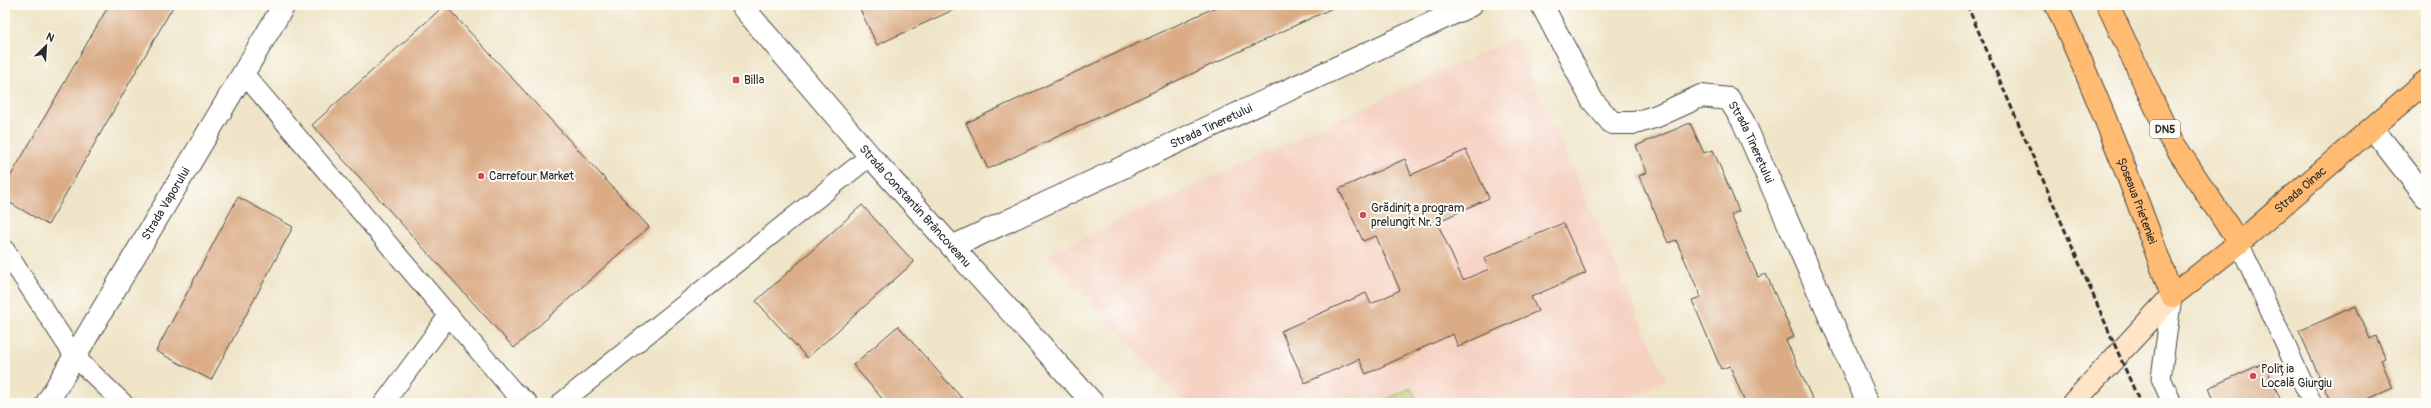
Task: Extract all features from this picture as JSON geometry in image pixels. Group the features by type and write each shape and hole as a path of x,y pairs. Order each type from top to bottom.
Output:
{"main road":[{"name":"Șoseaua Prieteniei","path":"2056,5 2090,78 2133,187 2172,296"},
{"name":"DN5","path":"2108,5 2170,138 2239,243"},
{"name":"Strada Oinac","path":"2172,296 2239,243 2426,81"},
{"path":"2073,403 2172,296"}],"street":[{"name":"Strada Vaporului","path":"47,403 284,5"},
{"name":"Strada Constantin Brâncoveanu","path":"741,5 870,156 1093,403"},
{"name":"Strada Tineretului","path":"952,247 1471,5"},
{"name":"Strada Tineretului","path":"1542,5 1592,100 1612,123 1635,124 1657,116 1701,96 1728,99 1743,121 1868,403"},
{"path":"2373,128 2426,197"}],"lane":[{"path":"244,74 512,390 528,403"},
{"path":"561,403 870,156"},
{"path":"2239,243 2312,403"},
{"path":"5,250 75,357 123,403"},
{"name":"Șoseaua Prieteniei","path":"2172,296 2161,378 2172,403"},
{"path":"384,403 449,315"}],"shaded area":[{"name":"Grădinița program prelungit Nr. 3","path":"1514,38 1667,380 1617,403 1183,403 1048,254"}],"green space":[{"path":"1411,388 1418,403 1379,403"}],"building":[{"path":"109,5 174,5 48,225 5,200 5,186"},
{"name":"Carrefour Market","path":"445,5 649,227 514,348 312,125"},
{"path":"858,5 964,5 877,45"},
{"path":"1220,5 1339,5 988,169 966,123"},
{"path":"1690,123 1704,153 1713,150 1739,211 1731,215 1758,277 1766,274 1794,337 1786,340 1814,403 1745,403 1730,366 1721,369 1692,300 1701,297 1676,240 1668,243 1639,176 1647,172 1636,146"},
{"path":"1466,150 1489,198 1437,222 1463,280 1489,269 1484,258 1563,223 1586,273 1531,297 1538,311 1458,347 1453,334 1366,374 1359,359 1305,383 1281,331 1366,293 1371,304 1400,290 1376,236 1363,241 1339,189 1405,159 1411,175"},
{"path":"238,197 293,227 211,380 156,351"},
{"path":"862,205 914,262 807,358 756,301"},
{"path":"2356,306 2370,339 2376,336 2385,358 2381,360 2393,388 2359,403 2331,403 2299,331"},
{"path":"898,326 966,403 886,403 853,365"},
{"name":"Poliția Locală Giurgiu","path":"2264,363 2282,403 2214,403 2208,388"}],"railway":[{"path":"1967,5 2140,403"}],"place":[{"name":"Billa","path":"736,80"},
{"name":"Carrefour Market","path":"481,176"},
{"name":"Grădinița program prelungit Nr. 3","path":"1363,215"},
{"name":"Poliția Locală Giurgiu","path":"2253,376"}]}
